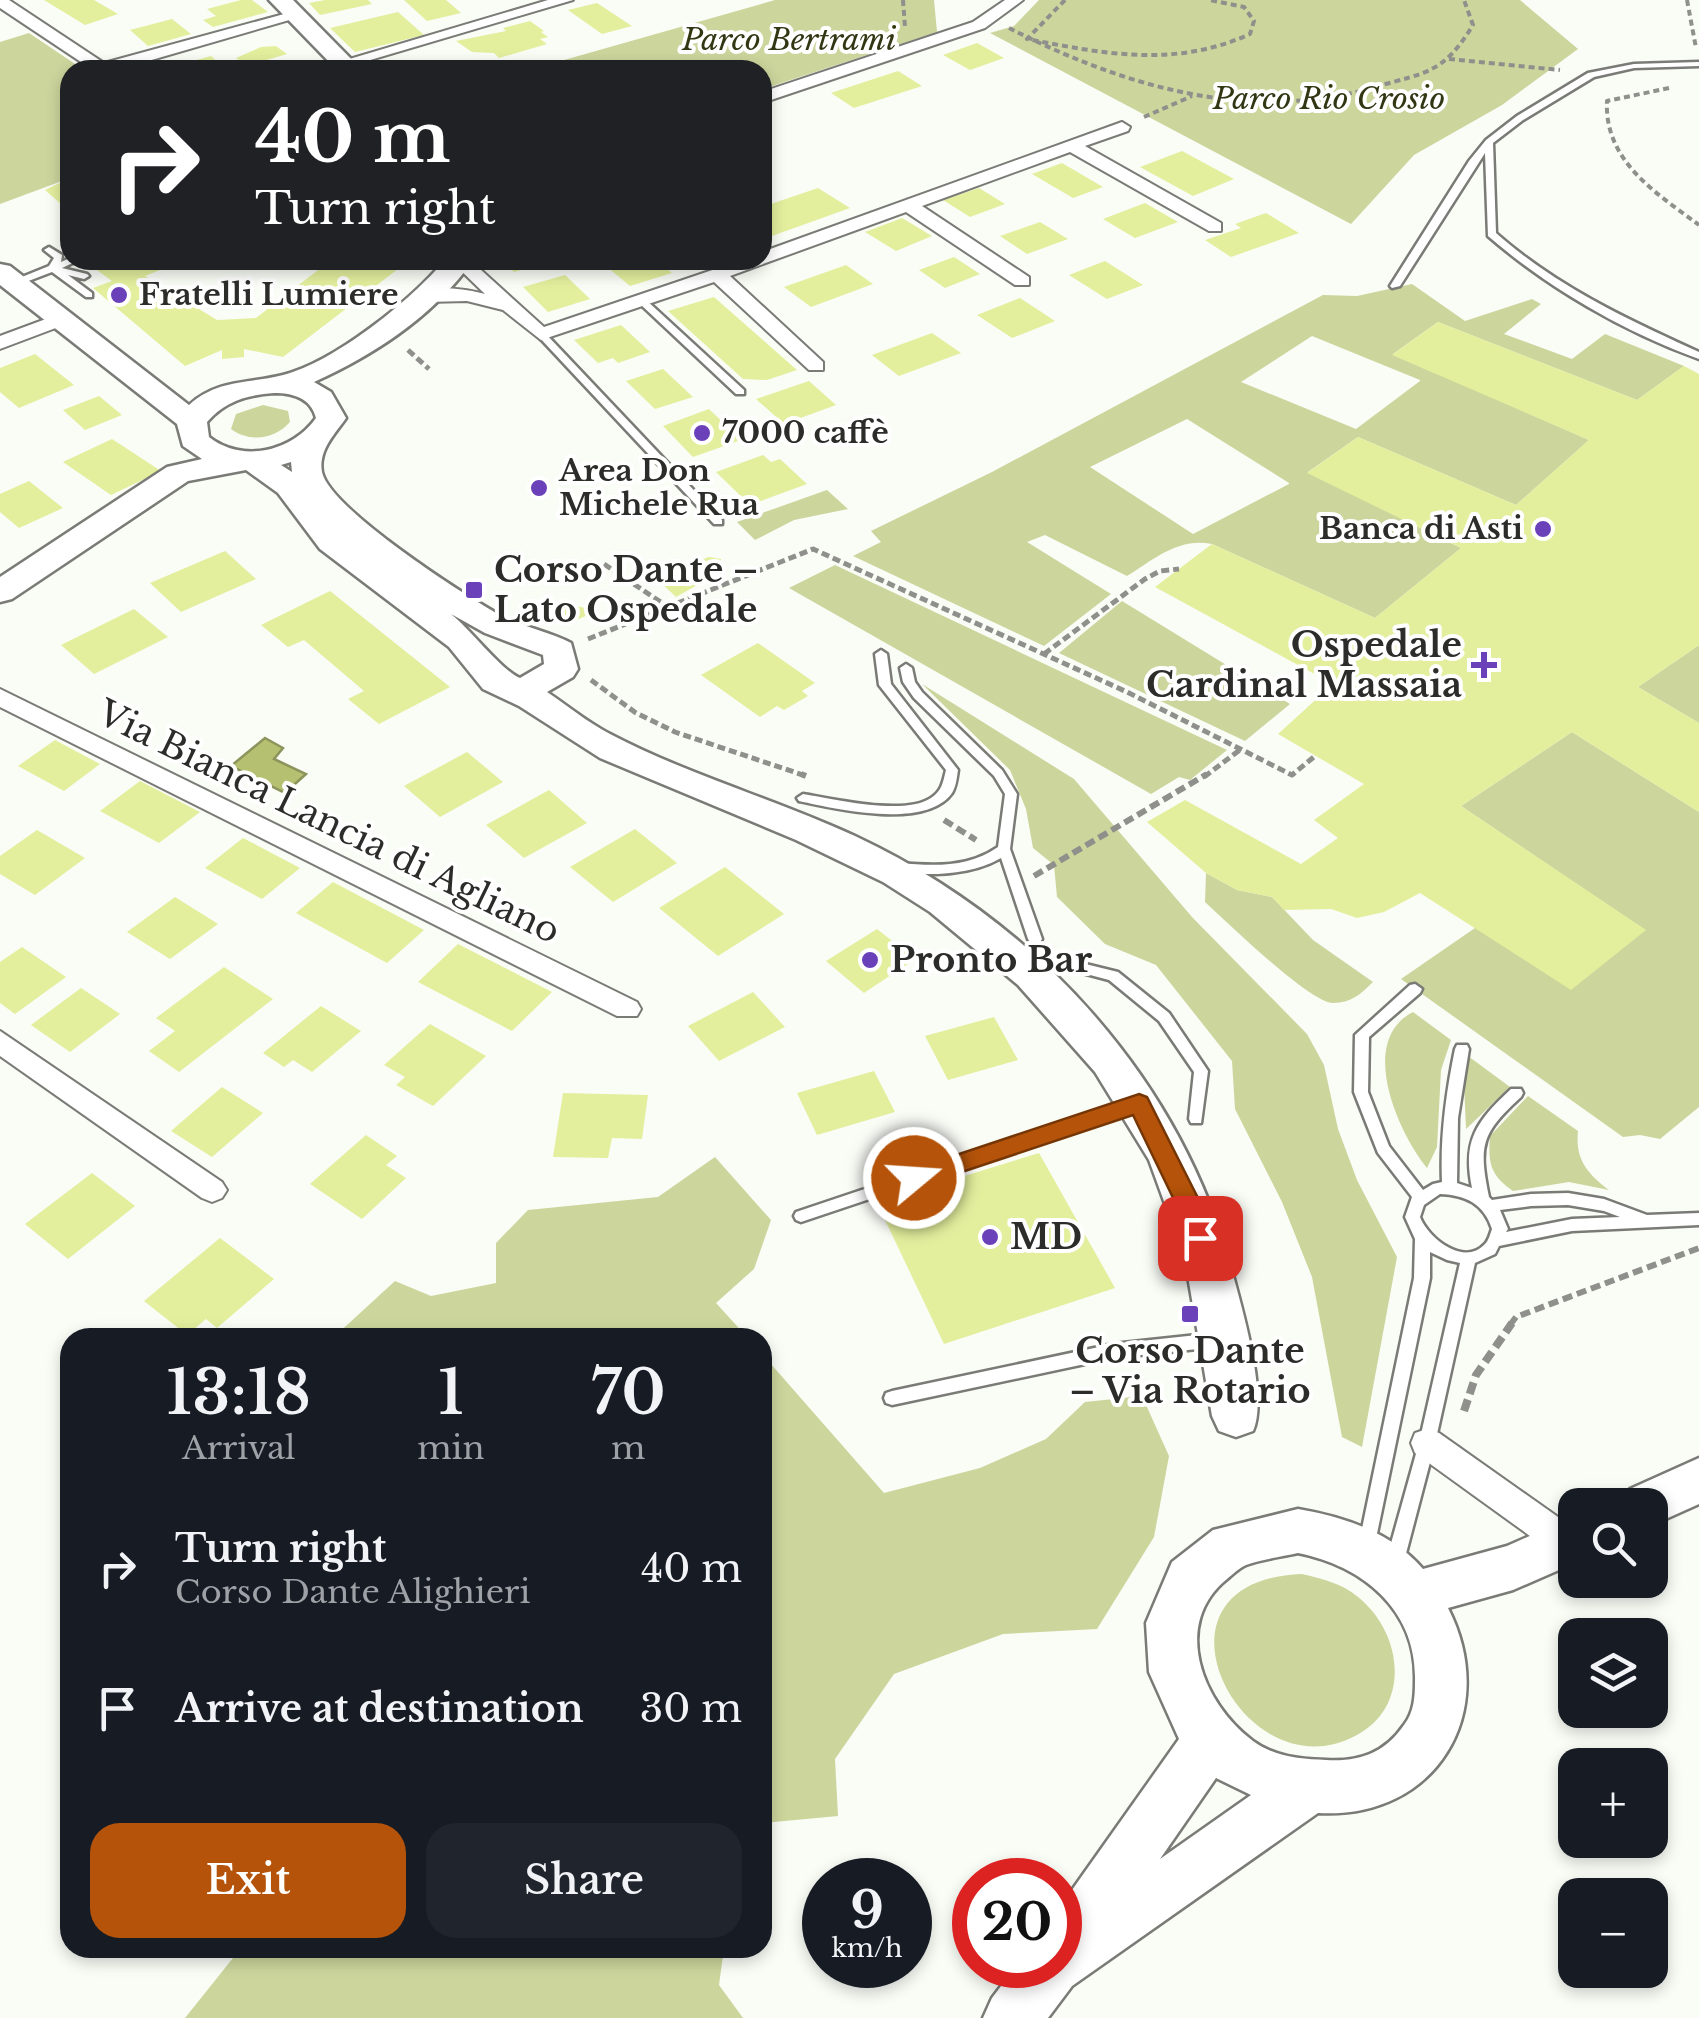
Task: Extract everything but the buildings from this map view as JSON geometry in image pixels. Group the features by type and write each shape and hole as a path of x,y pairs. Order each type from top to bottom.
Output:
{"street":[{"path":"367,60 565,0"},
{"path":"772,95 940,40 990,18 1015,0"},
{"path":"0,1 89,60"},
{"path":"128,60 285,4 341,60"},
{"path":"772,256 1122,127"},
{"path":"1074,147 1215,228"},
{"path":"909,206 1022,281"},
{"path":"160,395 216,398 250,386 287,384 339,361 427,296 451,270"},
{"path":"470,270 541,334 734,270"},
{"path":"717,276 816,366"},
{"path":"7,277 160,395 224,458 245,460 289,486 310,520 346,555 452,630 477,654 495,681 524,690 586,735 691,783 807,828 883,866 964,918 1028,972 1085,1032 1139,1104 1190,1206 1211,1270 1236,1416"},
{"path":"427,296 467,295 506,304"},
{"path":"0,343 62,319"},
{"path":"320,396 339,361"},
{"path":"287,384 320,396 329,406 331,418 312,442 306,469 319,496 348,522 492,624 574,644 561,669 524,690"},
{"path":"178,474 195,433 216,398"},
{"path":"0,592 178,474 284,454 312,442"},
{"name":"Via Bianca Lancia di Agliano","path":"0,697 626,1009"},
{"path":"0,1042 212,1190"},
{"path":"1438,1450 1558,1532"},
{"path":"1668,1495 1699,1480"},
{"path":"1298,1531 1332,1537 1391,1572 1437,1634 1445,1678 1437,1721 1417,1753 1386,1776 1348,1788 1306,1788 1272,1780 1239,1762 1211,1739 1185,1704 1172,1665 1170,1626 1180,1592 1202,1563 1232,1542 1264,1532 1298,1531"},
{"path":"1391,1572 1513,1567 1558,1547"},
{"path":"1082,1926 1211,1739"},
{"path":"1082,1946 1306,1788"},
{"path":"1012,2018 1036,1988"}],"lane":[{"path":"1394,286 1489,142 1552,96 1591,75 1634,66 1699,64"},
{"path":"1489,142 1491,234 1522,264 1564,292 1699,356"},
{"path":"49,250 59,258 53,268"},
{"path":"7,277 60,265"},
{"path":"53,268 60,270"},
{"path":"53,268 89,295"},
{"path":"61,270 84,276"},
{"path":"642,301 740,392"},
{"path":"541,334 718,522"},
{"path":"803,798 892,811 924,808 946,792 952,782 952,770 886,685 881,654"},
{"path":"906,668 918,695 998,773 1011,794 1004,848 1035,939"},
{"path":"883,866 942,870 974,865 1004,848"},
{"path":"1065,964 1112,976 1164,1018 1201,1071 1196,1119"},
{"path":"1415,990 1362,1035 1361,1092 1383,1150 1420,1197"},
{"path":"1450,1188 1447,1157 1452,1096 1462,1049"},
{"path":"1498,1240 1500,1229 1486,1202 1474,1144 1494,1113 1516,1093"},
{"path":"801,1216 1139,1104"},
{"path":"1420,1197 1450,1188 1486,1202 1605,1202 1648,1222"},
{"path":"1391,1572 1422,1278 1422,1239 1412,1217 1420,1197"},
{"path":"1422,1239 1444,1254 1468,1257 1481,1254 1498,1240 1572,1225 1699,1220"},
{"path":"1391,1572 1438,1450 1468,1257"},
{"path":"892,1398 1113,1350 1224,1340"}],"path":[{"path":"903,0 906,38"},
{"path":"1028,39 1065,0"},
{"path":"1028,39 1122,57 1190,58 1227,47 1250,34 1254,21 1244,7 1210,0"},
{"path":"1449,60 1473,25 1464,0"},
{"path":"1687,0 1699,53"},
{"path":"990,18 1081,66 1126,82 1193,95 1261,102 1323,102 1372,90 1449,60 1591,75"},
{"path":"1684,86 1607,101 1603,117 1610,141 1654,192 1699,225"},
{"path":"1122,127 1193,95"},
{"path":"574,644 813,549 1044,654 1292,775 1316,756"},
{"path":"604,564 669,607"},
{"path":"1044,654 1145,579 1179,569"},
{"path":"574,644 593,648"},
{"path":"587,672 587,677 636,713 675,732 809,777"},
{"path":"1054,864 1156,802 1189,788 1242,749"},
{"path":"892,811 911,819 940,817 979,842 1004,848"},
{"path":"1438,1450 1476,1375 1516,1317 1699,1248"}],"green space":[{"name":"Parco Bertrami","path":"775,0 934,0 937,32 772,86 772,60 564,60"},
{"name":"Parco Rio Crosio","path":"1039,0 1520,0 1578,49 1502,105 1414,155 1351,224 990,33 1014,26"},
{"path":"29,33 69,60 60,60 60,182 0,204 0,42"},
{"path":"1412,284 1465,321 1532,299 1541,304 1504,334 1572,359 1605,334 1684,366 1637,400 1438,322 1393,354 1589,440 1516,505 1358,437 1308,472 1461,548 1375,618 1212,544 1178,547 1127,576 1045,535 1027,542 1111,594 1044,646 853,556 881,542 871,531 992,472 1323,295 1357,296","holes":["1312,336 1420,380 1420,381 1356,429 1241,382","1187,419 1289,483 1289,484 1193,534 1090,467"]},
{"path":"263,405 288,411 290,422 262,437 246,436 231,429 236,414"},
{"path":"827,490 848,509 794,520 755,540 737,522"},
{"path":"835,565 1227,750 1190,780 1179,777 1151,794 789,588"},
{"path":"1122,601 1290,704 1245,741 1059,653"},
{"path":"1699,645 1699,723 1638,687"},
{"path":"922,684 1074,779 1192,917 1307,1034 1324,1065 1338,1129 1357,1180 1397,1257 1362,1447 1342,1437 1312,1277 1282,1202 1235,1109 1232,1061 1156,965 1105,944 1057,897 1054,865 1033,848 1026,809 1010,770"},
{"path":"1572,732 1699,812 1699,1107 1660,1139 1623,1137 1401,979 1475,928 1645,930 1461,806"},
{"path":"1206,873 1237,890 1272,897 1313,940 1373,982 1355,997 1339,1003 1306,990 1205,902"},
{"path":"1413,1012 1451,1040 1441,1070 1437,1147 1427,1168 1395,1110 1385,1065 1387,1044 1396,1026"},
{"path":"1468,1056 1510,1087 1466,1129 1464,1084"},
{"path":"1528,1096 1578,1131 1578,1150 1584,1165 1609,1190 1569,1182 1513,1191 1499,1179 1490,1161 1490,1136"},
{"path":"715,1157 771,1220 754,1269 716,1303 739,1328 344,1328 395,1281 431,1296 496,1283 496,1243 528,1210 658,1197"},
{"path":"772,1365 884,1493 980,1468 1046,1439 1085,1402 1142,1396 1169,1456 1154,1537 1097,1629 1003,1634 894,1674 835,1759 838,1816 772,1822"},
{"path":"1302,1574 1345,1588 1373,1612 1385,1630 1395,1669 1386,1707 1373,1723 1355,1736 1313,1747 1275,1737 1244,1713 1222,1680 1214,1644 1223,1610 1251,1585"},
{"path":"233,1958 723,1958 719,1985 743,2018 185,2018"}],"shaded area":[{"path":"265,738 283,748 274,759 306,774 285,793 231,766"}],"place":[{"name":"Fratelli Lumiere","path":"119,295"},
{"name":"7000 caffè","path":"702,433"},
{"name":"Area Don Michele Rua","path":"539,488"},
{"name":"Banca di Asti","path":"1543,529"},
{"name":"Corso Dante – Lato Ospedale","path":"474,590"},
{"name":"Ospedale Cardinal Massaia","path":"1484,665"},
{"name":"Pronto Bar","path":"870,960"},
{"name":"MD","path":"990,1237"},
{"name":"Corso Dante – Via Rotario","path":"1190,1314"}],"route":[{"path":"914,1178 1139,1104 1190,1206 1200,1238"}]}
